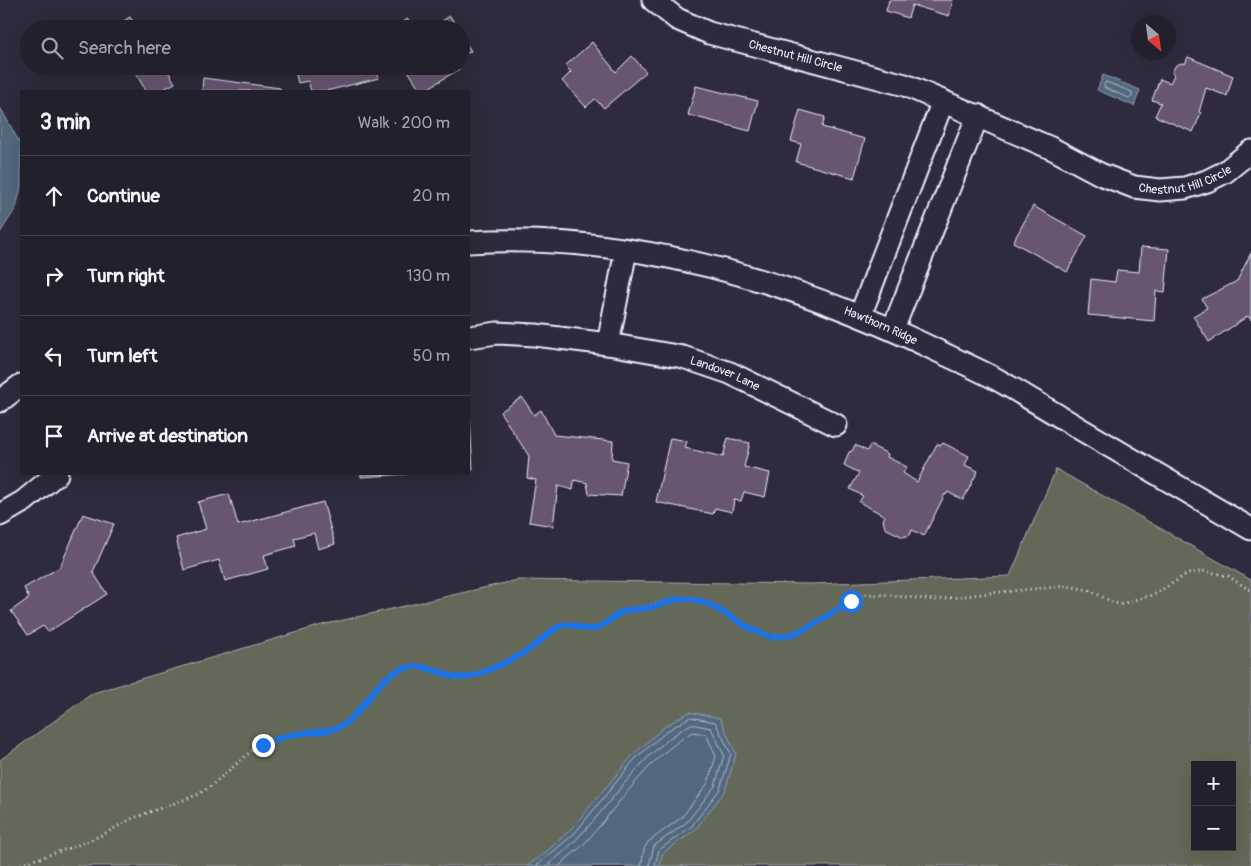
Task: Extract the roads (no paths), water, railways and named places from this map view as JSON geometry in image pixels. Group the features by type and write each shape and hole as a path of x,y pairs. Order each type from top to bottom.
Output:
{"street":[{"name":"Chestnut Hill Circle","path":"653,0 677,19 708,33 905,85 978,115 1053,149 1100,174 1134,187 1160,190 1185,188 1207,181 1225,172 1251,151"},
{"path":"860,316 943,101"},
{"path":"893,329 978,115"},
{"name":"Hawthorn Ridge","path":"470,242 499,240 554,242 626,250 681,259 751,277 799,292 893,329 997,379 1251,529"},
{"path":"608,344 626,250"},
{"name":"Landover Lane","path":"470,337 497,333 535,335 608,344 683,357 730,373 836,426"},
{"path":"0,400 20,386"},
{"path":"0,515 24,501 56,475"}],"water":[{"path":"1103,75 1140,90 1134,106 1097,90"},
{"path":"0,107 20,143 20,191 16,208 0,233"},
{"path":"689,712 720,718 736,754 725,791 695,830 662,854 660,866 527,866 545,853 570,830 632,756 664,727"}]}
